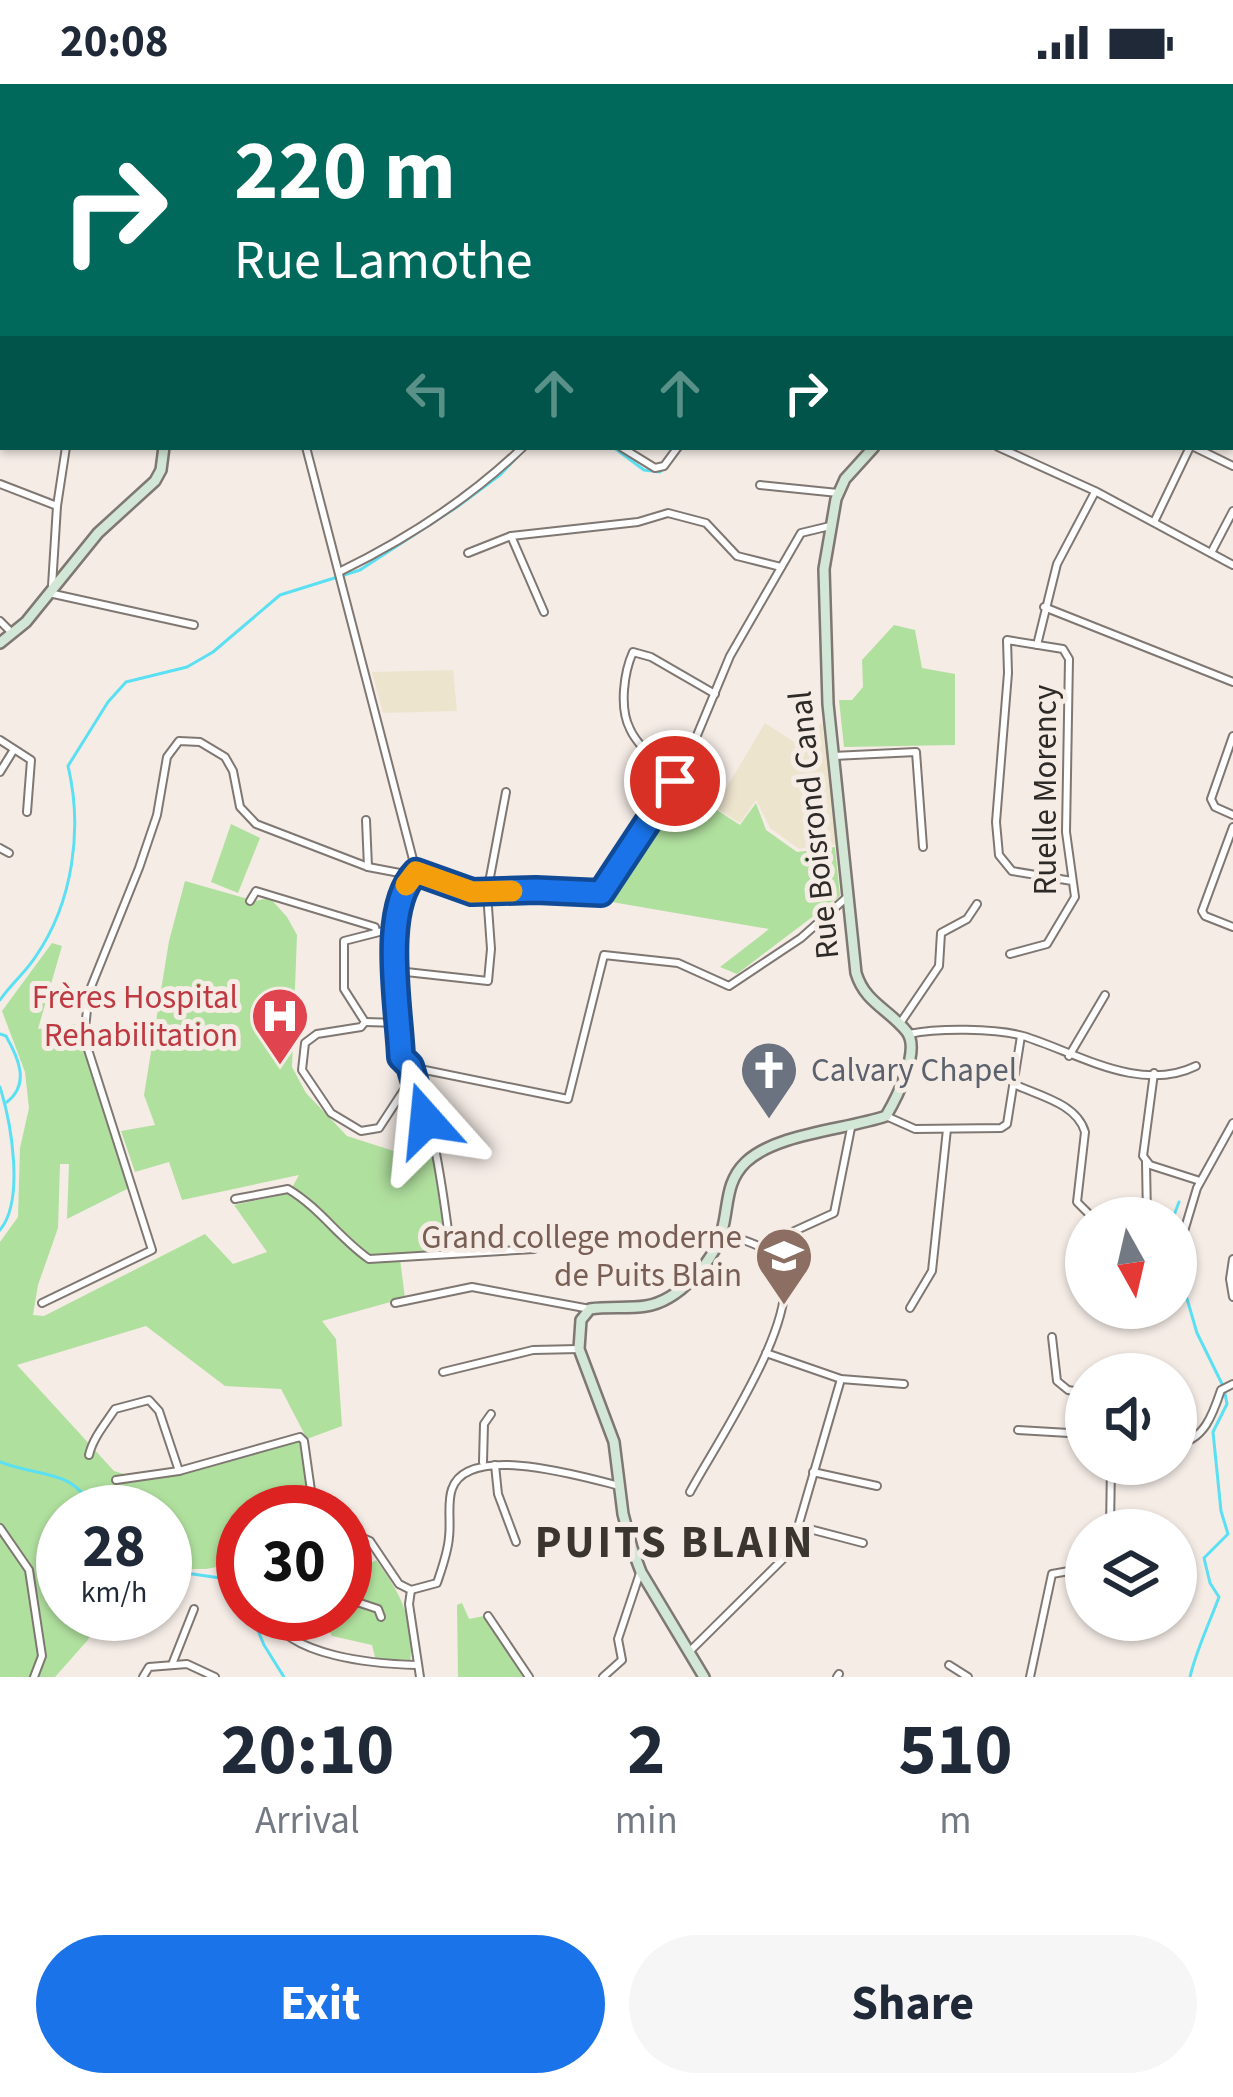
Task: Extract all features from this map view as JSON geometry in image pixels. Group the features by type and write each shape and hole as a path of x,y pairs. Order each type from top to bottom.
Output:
{"street":[{"path":"51,591 66,450"},
{"path":"0,644 14,634 98,533 155,482 163,450"},
{"path":"307,450 416,872 395,911 401,1057 410,1066 440,1165 451,1254"},
{"path":"339,572 461,500 519,450"},
{"path":"626,450 655,468 664,466 676,450"},
{"name":"Rue Boisrond Canal","path":"871,450 838,493 824,569 833,757 846,898 861,988 909,1034"},
{"path":"1005,450 1095,491 1233,565"},
{"path":"1154,522 1190,450"},
{"path":"1198,450 1233,466"},
{"path":"0,484 57,506"},
{"path":"760,485 838,493"},
{"path":"1037,645 1057,564 1095,491"},
{"path":"1210,554 1233,511"},
{"path":"468,553 511,536 638,522 668,513 706,523 737,556 781,567"},
{"path":"42,1303 152,1250 84,1037 83,1018 157,814 167,757 179,740 200,742 225,758 233,771 240,807 256,824 368,867 416,872 472,892 601,893 675,781 730,656 801,532 830,526"},
{"path":"511,536 544,612"},
{"path":"51,591 194,626"},
{"path":"1044,608 1233,682"},
{"path":"0,621 14,634"},
{"name":"Ruelle Morency","path":"1010,954 1047,944 1073,904 1072,881 1066,832 1069,659 1063,649 1007,640 996,822 999,856 1007,868 1072,881"},
{"path":"675,781 630,730 625,706 633,652 651,657 715,694"},
{"path":"1233,736 1211,799 1214,807 1233,815"},
{"path":"0,740 31,760 27,812"},
{"path":"0,772 13,751"},
{"path":"833,757 916,752 923,847"},
{"path":"397,970 488,981 487,893 506,791"},
{"path":"366,820 368,867"},
{"path":"1233,827 1202,905 1204,916 1233,927"},
{"path":"250,901 256,891 375,927 376,932"},
{"path":"410,1066 568,1100 604,955 677,963 729,986 801,938 846,898"},
{"path":"898,1025 940,962 941,933 968,919 977,904"},
{"path":"364,1022 346,997 341,948 344,941 395,928"},
{"path":"1070,1056 1105,995"},
{"path":"364,1022 400,1023"},
{"path":"364,1022 361,1027 317,1034 305,1043 301,1054 302,1070 331,1113 361,1131 380,1128 413,1076"},
{"path":"886,1116 908,1066 909,1034 925,1030 1021,1036 1117,1070 1154,1073 1196,1066"},
{"path":"395,1303 472,1287 590,1309 644,1307 674,1294 707,1259 722,1233 729,1187 742,1166 776,1145 886,1116 914,1129 1001,1128 1007,1124 1021,1036"},
{"path":"1147,1197 1142,1148 1154,1073"},
{"path":"1016,1085 1064,1106 1082,1121 1085,1132 1078,1197"},
{"path":"1195,1197 1233,1123"},
{"path":"766,1250 785,1234 834,1213 851,1128"},
{"path":"910,1308 932,1270 947,1129"},
{"path":"1146,1162 1200,1181"},
{"path":"235,1198 288,1189 314,1204 348,1244 369,1258 534,1250"},
{"path":"690,1492 761,1369 787,1283 779,1262 766,1250 722,1233"},
{"path":"1233,1259 1233,1297"},
{"path":"590,1309 581,1320 579,1349 614,1442 623,1514 641,1572 704,1677"},
{"path":"1052,1337 1057,1381 1065,1388"},
{"path":"443,1372 533,1350 579,1349"},
{"path":"766,1353 842,1378 904,1384"},
{"path":"690,1651 787,1558 842,1378"},
{"path":"1197,1435 1227,1386"},
{"path":"89,1455 92,1440 115,1408 152,1401 179,1471"},
{"path":"483,1463 484,1424 491,1414"},
{"path":"1018,1430 1065,1433"},
{"path":"116,1480 179,1471 300,1437 310,1485"},
{"path":"372,1544 399,1584 411,1590 437,1582 449,1543 452,1487 466,1471 483,1463 620,1486"},
{"path":"494,1465 516,1542"},
{"path":"813,1472 877,1486"},
{"path":"798,1526 863,1543"},
{"path":"0,1528 29,1570 42,1656 34,1677"},
{"path":"603,1677 622,1660 619,1639 641,1572"},
{"path":"1030,1677 1052,1574 1065,1572"},
{"path":"411,1590 420,1677"},
{"path":"372,1607 382,1617"},
{"path":"173,1662 194,1609"},
{"path":"488,1616 529,1677"},
{"path":"297,1641 377,1664 417,1665"},
{"path":"143,1677 149,1667 173,1662 215,1677"},
{"path":"949,1665 968,1677"}],"shaded area":[{"path":"453,670 457,711 383,713 372,672"},
{"path":"822,722 838,844 799,849 770,828 756,800 740,823 715,807 765,723 799,745"}],"green space":[{"path":"894,625 915,630 922,668 955,674 955,745 844,747 839,700 852,700 863,687 862,660"},
{"path":"680,786 740,825 756,803 766,830 797,852 835,847 840,896 737,974 720,967 769,929 606,901"},
{"path":"231,824 260,838 238,893 211,882"},
{"path":"185,881 255,901 270,898 287,917 297,935 292,1067 306,1093 347,1136 400,1153 431,1147 447,1253 400,1259 405,1298 322,1321 336,1339 342,1426 307,1439 281,1389 225,1386 146,1326 17,1365 114,1471 144,1480 299,1442 307,1485 216,1485 216,1567 192,1569 192,1485 36,1485 36,1641 87,1641 55,1677 0,1677 0,1242 18,1217 20,1148 29,1108 25,1072 2,1011 52,943 62,946 38,1029 75,1024 130,1184 67,1219 69,1164 60,1164 58,1228 33,1315 44,1316 205,1234 233,1264 267,1252 234,1205 289,1193 299,1175 182,1200 169,1162 135,1172 121,1131 155,1125 144,1095 169,941"},
{"path":"376,1560 404,1608 411,1634 410,1663 376,1661 372,1645 354,1641 372,1641 372,1563"},
{"path":"462,1603 469,1619 484,1616 523,1677 458,1677 457,1605"}],"waterway":[{"path":"0,1000 49,935 66,889 75,815 68,766 126,682 187,667 213,652 280,595 360,570 457,507 524,450"},
{"path":"617,450 644,470 660,472 680,450"},
{"path":"0,1034 6,1036 20,1071 18,1087 7,1102"},
{"path":"0,1087 14,1181 8,1217 0,1230"},
{"path":"1190,1677 1219,1597 1204,1558 1228,1534 1213,1432 1227,1404 1196,1329"},
{"path":"0,1462 73,1485"},
{"path":"192,1574 216,1577"},
{"path":"262,1641 284,1677"}],"slow traffic":[{"path":"406,885 416,872 472,892 512,891"}],"place":[{"name":"Frères Hospital Rehabilitation","path":"280,1067"},
{"name":"Calvary Chapel","path":"769,1121"},
{"name":"Grand college moderne de Puits Blain","path":"784,1307"}],"district":[{"name":"PUITS BLAIN","path":"675,1543"}],"route":[{"path":"426,1120 410,1066 401,1057 395,911 410,876 416,872 472,892 601,893 675,781"}]}
